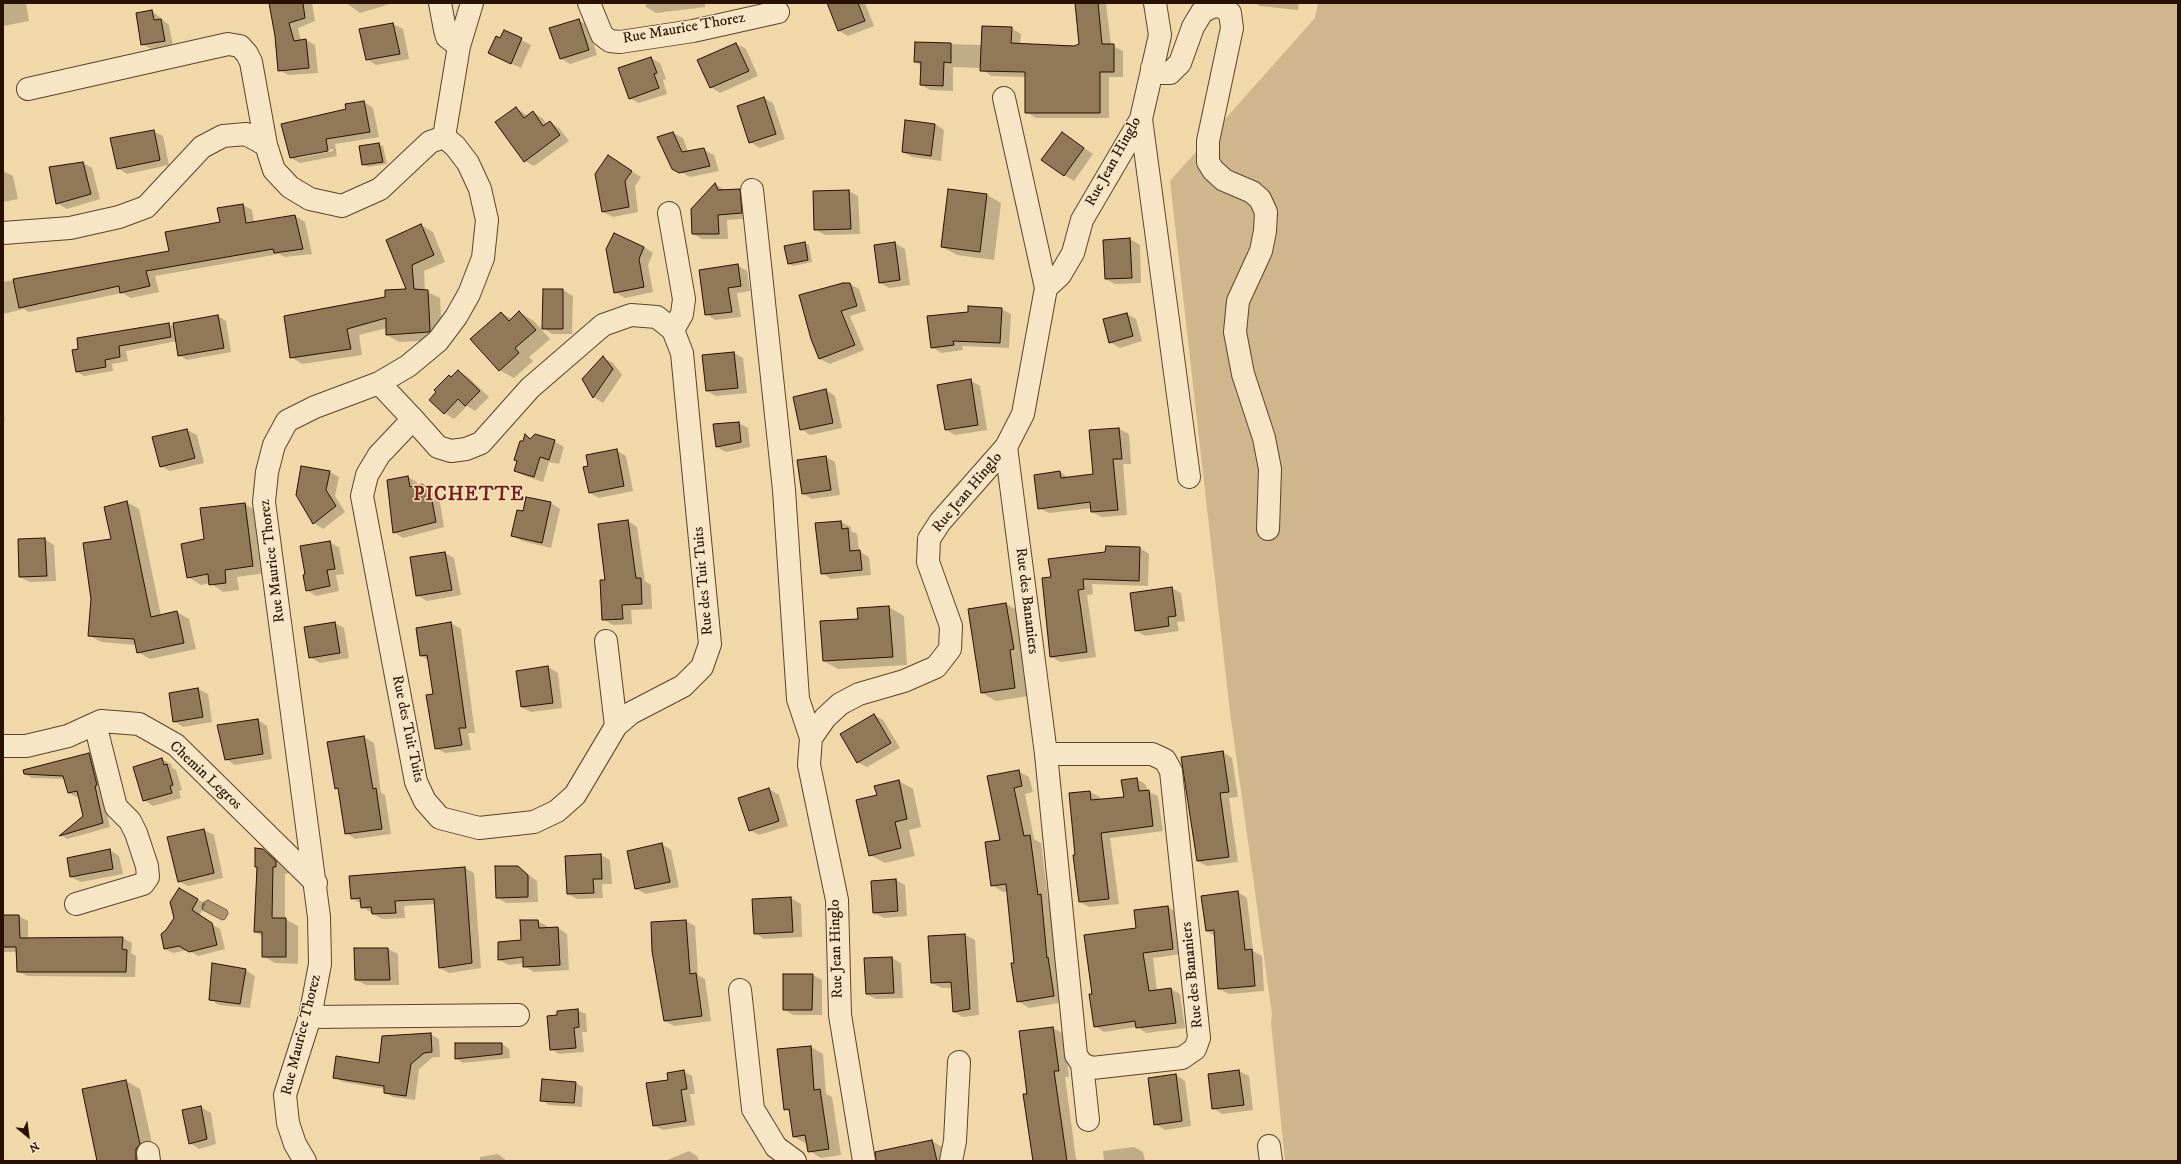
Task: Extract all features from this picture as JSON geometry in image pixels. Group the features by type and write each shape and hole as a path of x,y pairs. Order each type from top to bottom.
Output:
{"street":[{"path":"440,3 444,30 447,37 459,46"},
{"path":"28,89 228,44 240,46 247,54 251,62 266,145 274,170 290,187 310,199 342,206 380,189 430,142 444,137 459,46 472,3"},
{"name":"Rue Maurice Thorez","path":"589,3 602,35 610,40 620,42 693,31 778,12"},
{"name":"Rue Jean Hinglo","path":"1046,288 1060,275 1073,253 1082,220 1141,119 1160,36 1155,3"},
{"path":"1152,68 1159,73 1170,73 1180,63 1193,27 1202,12 1214,6 1222,7 1230,13 1232,28 1208,141 1208,162 1213,170 1224,180 1252,192 1260,199 1266,212 1265,231 1260,251 1238,301 1235,332 1243,374 1264,438 1270,469 1268,528"},
{"name":"Rue Jean Hinglo","path":"811,738 825,718 840,704 859,694 904,681 936,667 950,649 951,626 928,562 929,539 940,522 1006,447 1022,414 1046,288 1004,98"},
{"path":"1141,119 1189,477"},
{"path":"3,233 70,228 118,217 146,207 202,147 223,136 246,134 266,145"},
{"name":"Rue Maurice Thorez","path":"305,1161 295,1144 288,1123 286,1095 310,1017 320,964 319,917 316,883 264,502 267,472 274,445 287,421 314,407 379,383 408,366 438,341 456,317 469,294 483,258 487,220 480,189 468,163 455,146 444,137"},
{"name":"Rue Jean Hinglo","path":"752,190 784,490 798,699 811,738 808,765 837,900 840,1015 864,1161"},
{"path":"669,213 684,299 682,314 673,330"},
{"name":"Rue des Tuit Tuits","path":"379,383 413,419 438,447 451,451 466,449 481,443 530,388 603,325 631,315 657,317 673,330 682,353 710,644 702,667 682,686 631,713 616,726 575,795 557,811 534,822 479,828 440,818 425,801 416,782 362,496 367,475 379,455 413,419"},
{"name":"Rue des Bananiers","path":"1006,447 1046,754 1076,1055 1082,1064 1092,1068 1182,1058 1195,1049 1199,1038 1171,771 1165,760 1152,754 1046,754"},
{"path":"606,641 616,726"},
{"name":"Chemin Legros","path":"3,746 26,746 68,736 101,721 139,724 176,744 316,883"},
{"path":"76,904 143,884 148,877 147,866 136,833 130,821 116,807 95,724"},
{"path":"740,990 753,1109 776,1147 795,1161"},
{"path":"310,1017 518,1015"},
{"path":"951,1161 955,1141 959,1062"},
{"path":"1082,1064 1088,1120"}],"shaded area":[{"path":"1318,3 2178,3 2178,1161 1285,1161 1271,1023 1272,1014 1230,712 1170,181 1315,18"},
{"path":"208,900 227,910 228,914 225,919 222,920 203,910 202,906 204,902"}],"building":[{"path":"269,3 303,3 305,18 289,23 294,41 306,39 309,68 278,71 275,36"},
{"path":"827,3 858,3 865,21 838,31"},
{"path":"1075,3 1098,3 1102,44 1114,44 1114,72 1100,72 1100,113 1025,113 1025,72 980,71 982,26 1012,27 1011,43 1074,46 1079,44"},
{"path":"152,10 154,20 161,19 165,41 141,45 136,13"},
{"path":"579,19 589,50 560,59 549,28"},
{"path":"393,23 400,54 366,60 359,29"},
{"path":"504,30 522,38 511,64 488,53 496,36 500,38"},
{"path":"915,42 951,43 951,63 944,62 943,86 920,85 921,62 914,62"},
{"path":"736,43 749,71 710,88 697,60"},
{"path":"651,57 657,73 654,74 659,88 629,99 618,68"},
{"path":"764,97 776,134 749,143 737,106"},
{"path":"364,101 370,132 326,139 328,151 290,158 281,124 346,109 345,104"},
{"path":"516,107 524,118 533,111 543,126 550,121 560,135 524,162 495,122"},
{"path":"905,120 935,124 931,156 902,152"},
{"path":"154,130 160,160 117,169 110,138"},
{"path":"673,132 682,152 704,148 710,166 679,173 672,169 657,137"},
{"path":"1062,132 1084,148 1064,176 1041,160"},
{"path":"379,143 383,162 362,165 359,146"},
{"path":"608,155 632,171 625,181 629,207 602,212 595,174"},
{"path":"83,162 91,194 56,204 49,167"},
{"path":"715,183 718,190 740,189 742,213 718,215 719,234 692,234 691,209"},
{"path":"948,189 987,194 980,252 941,247"},
{"path":"849,190 851,229 814,230 813,191"},
{"path":"243,204 246,223 295,215 303,249 274,253 273,249 146,271 150,286 120,293 119,286 19,308 13,279 169,251 165,232 220,222 217,208"},
{"path":"421,224 434,255 412,265 414,289 428,290 429,332 386,335 386,318 347,329 351,349 290,358 284,316 385,297 385,290 406,289 386,240"},
{"path":"614,233 644,247 639,259 644,287 614,293 606,249"},
{"path":"1130,238 1132,278 1105,279 1103,240"},
{"path":"805,242 808,260 788,264 784,246"},
{"path":"895,242 900,280 879,283 874,245"},
{"path":"738,264 741,286 728,288 732,312 705,315 699,270"},
{"path":"843,283 850,283 857,306 841,311 855,345 819,359 811,339 799,295"},
{"path":"543,289 563,289 563,329 542,329"},
{"path":"968,306 1002,308 1000,343 953,341 954,345 931,348 927,316 968,312"},
{"path":"519,311 536,330 515,348 519,353 499,371 470,339 501,312 509,321"},
{"path":"1127,313 1133,336 1109,343 1103,319"},
{"path":"218,315 224,348 178,356 173,323"},
{"path":"169,323 171,337 119,346 120,357 105,360 106,367 76,372 72,350 78,349 77,338"},
{"path":"734,352 738,388 706,391 702,355"},
{"path":"603,356 613,369 593,398 582,379"},
{"path":"458,370 480,391 465,406 458,399 444,414 429,400 436,392 434,390 449,375 451,377"},
{"path":"971,379 978,425 945,430 937,385"},
{"path":"826,389 833,423 800,430 793,397"},
{"path":"739,422 741,442 716,447 713,424"},
{"path":"1119,428 1122,459 1113,459 1118,510 1091,512 1090,502 1038,509 1034,475 1060,471 1061,478 1093,474 1089,430"},
{"path":"187,429 195,458 160,467 152,437"},
{"path":"525,434 530,439 535,434 555,440 549,460 540,457 534,477 514,471 517,461 514,460 520,441 523,441"},
{"path":"617,449 624,486 589,493 583,467 588,466 586,455"},
{"path":"826,456 831,490 802,494 797,460"},
{"path":"301,466 330,471 326,490 336,506 313,524 296,495"},
{"path":"408,476 410,487 422,484 430,490 436,522 393,533 387,480"},
{"path":"526,497 551,502 542,543 511,536 517,510 523,511"},
{"path":"127,501 151,617 177,611 184,643 137,653 134,639 88,636 91,599 83,543 111,539 104,507"},
{"path":"245,503 253,566 225,570 226,583 209,585 208,574 187,578 181,544 204,539 200,508"},
{"path":"628,520 636,578 641,578 642,604 622,605 623,619 602,620 600,580 605,580 598,524"},
{"path":"841,521 842,529 848,528 850,551 860,550 862,570 821,574 815,523"},
{"path":"45,538 47,576 19,577 18,539"},
{"path":"330,541 335,569 327,570 330,586 306,591 303,575 305,574 300,546"},
{"path":"1106,546 1140,547 1139,581 1083,579 1084,589 1078,590 1087,652 1050,657 1042,578 1051,577 1048,559 1105,552"},
{"path":"445,552 452,590 416,596 410,557"},
{"path":"1172,587 1176,616 1168,617 1169,626 1135,631 1130,593"},
{"path":"1006,603 1014,649 1010,650 1015,688 981,693 968,609"},
{"path":"889,606 893,657 823,661 820,621 858,619 857,608"},
{"path":"335,622 340,653 309,658 304,627"},
{"path":"451,622 466,728 459,728 462,745 435,749 426,695 433,694 427,655 420,656 416,628"},
{"path":"548,666 553,703 521,707 516,671"},
{"path":"198,688 203,717 173,722 169,693"},
{"path":"874,714 891,743 857,763 840,734"},
{"path":"258,719 263,754 225,760 217,725"},
{"path":"364,736 373,789 376,788 382,829 345,834 338,788 335,789 327,742"},
{"path":"1223,751 1229,792 1220,793 1229,857 1197,861 1181,757"},
{"path":"89,753 97,785 95,786 103,823 59,836 83,816 77,791 68,793 63,776 24,774 23,770"},
{"path":"162,758 164,765 167,764 173,785 170,786 172,793 143,801 133,767"},
{"path":"1019,770 1022,786 1014,788 1024,836 1030,835 1038,895 1041,894 1047,958 1048,957 1054,996 1017,1002 1011,963 1014,963 1006,884 991,886 985,842 1000,840 987,776"},
{"path":"1137,778 1139,791 1149,790 1153,826 1101,833 1109,899 1079,902 1073,855 1075,855 1069,793 1090,791 1091,800 1124,797 1121,780"},
{"path":"899,780 907,819 895,822 901,848 869,856 856,800 877,795 874,786"},
{"path":"769,788 779,821 749,831 738,798"},
{"path":"204,829 214,873 178,882 167,837"},
{"path":"662,843 670,882 635,889 627,851"},
{"path":"255,848 263,849 276,861 276,867 273,867 272,918 286,918 286,957 262,957 262,932 254,932 257,867 255,867"},
{"path":"110,849 113,869 70,877 67,858"},
{"path":"601,854 602,879 593,879 594,893 567,894 565,856"},
{"path":"495,866 518,866 528,875 528,897 496,898"},
{"path":"465,867 472,963 439,968 434,899 395,901 396,913 372,914 371,907 361,908 360,898 351,899 349,876"},
{"path":"896,879 898,911 873,913 871,881"},
{"path":"179,888 198,899 192,910 212,923 217,945 189,952 179,946 164,949 161,934 166,930 174,918 170,902"},
{"path":"1238,891 1245,950 1252,949 1255,986 1218,989 1214,930 1206,931 1201,896"},
{"path":"791,897 793,932 754,934 752,899"},
{"path":"1168,906 1173,949 1143,953 1149,991 1171,988 1176,1023 1136,1028 1135,1021 1094,1027 1089,994 1092,994 1084,935 1136,928 1134,910"},
{"path":"3,915 19,915 20,938 123,937 122,949 127,950 126,972 17,972 16,947 3,947"},
{"path":"520,920 538,920 539,928 558,927 560,965 523,967 523,957 498,960 498,942 521,940"},
{"path":"686,920 690,974 696,973 702,1016 664,1021 652,951 651,922"},
{"path":"965,934 970,1009 953,1012 951,982 931,983 928,936"},
{"path":"354,948 388,948 390,980 355,980"},
{"path":"892,957 894,993 866,994 864,958"},
{"path":"212,963 246,969 240,1004 209,1000"},
{"path":"783,974 813,974 812,1010 783,1010"},
{"path":"578,1009 579,1027 574,1028 576,1048 550,1050 547,1016 557,1015 557,1011"},
{"path":"1053,1027 1059,1071 1054,1071 1067,1161 1033,1161 1023,1094 1027,1094 1019,1031"},
{"path":"431,1033 432,1052 424,1053 411,1064 406,1096 384,1093 384,1086 333,1078 336,1056 379,1063 382,1036"},
{"path":"455,1043 502,1043 502,1054 455,1059"},
{"path":"811,1046 814,1090 820,1089 829,1149 808,1152 805,1135 793,1137 789,1109 784,1110 777,1049"},
{"path":"684,1070 687,1089 681,1090 686,1121 653,1126 646,1083 668,1080 667,1073"},
{"path":"1239,1070 1244,1105 1212,1109 1208,1074"},
{"path":"1176,1074 1182,1121 1154,1125 1148,1078"},
{"path":"542,1079 576,1082 574,1103 540,1101"},
{"path":"126,1080 140,1144 136,1149 136,1161 97,1161 82,1089"},
{"path":"201,1106 207,1139 189,1144 182,1110"},
{"path":"932,1140 937,1161 876,1161 875,1152"}],"district":[{"name":"PICHETTE","path":"469,496"}]}
